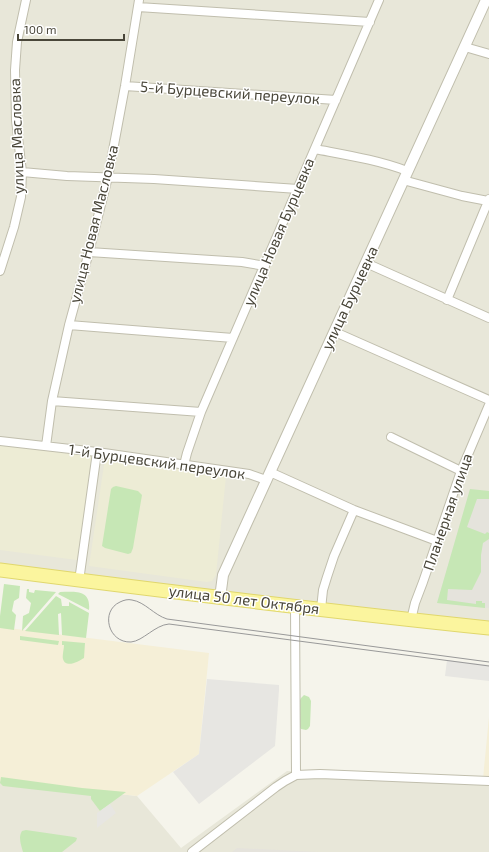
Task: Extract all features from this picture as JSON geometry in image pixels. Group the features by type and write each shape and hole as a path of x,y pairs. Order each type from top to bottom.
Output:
{"main road":[{"name":"улица 50 лет Октября","path":"0,570 220,598 489,628"}],"street":[{"name":"улица Масловка","path":"0,270 14,227 21,197 22,172 16,120 15,70 17,42 26,0"},
{"name":"улица Новая Бурцевка","path":"184,465 201,412 379,0"},
{"name":"улица Бурцевка","path":"220,598 224,575 268,476 486,0"},
{"path":"138,4 370,22"},
{"name":"улица Новая Масловка","path":"46,446 52,401 69,325 108,177 125,86 138,4"},
{"path":"465,47 489,54"},
{"name":"5-й Бурцевский переулок","path":"125,86 336,100"},
{"path":"315,149 393,166 405,176 462,196 488,200 447,300"},
{"path":"22,172 67,176 154,179 298,189"},
{"path":"89,252 242,262 265,266"},
{"path":"366,263 489,318"},
{"path":"69,325 233,338"},
{"path":"334,332 489,400"},
{"path":"52,401 201,412"},
{"name":"Планерная улица","path":"411,620 415,603 461,471 489,406"},
{"path":"391,437 461,471"},
{"name":"1-й Бурцевский переулок","path":"0,441 97,452 268,476 437,541"},
{"path":"79,581 97,452"},
{"path":"321,609 322,590 334,556 354,510"},
{"path":"295,606 296,774"},
{"path":"192,852 276,787 296,774 489,781"}],"shaded area":[{"path":"0,0 489,0 489,628 0,570"},
{"path":"0,443 94,455 77,560 0,550"},
{"path":"105,458 226,476 216,575 212,581 207,582 89,566"},
{"path":"470,489 489,491 489,608 437,603"},
{"path":"0,627 209,653 199,754 137,796 0,781"},
{"path":"447,660 489,665 489,681 445,676"},
{"path":"207,679 279,685 279,690 275,746 199,804 173,772 199,754"},
{"path":"489,717 489,780 483,780 484,768"},
{"path":"287,771 489,780 489,852 0,852 0,781 137,796 181,848"},
{"path":"110,804 116,813 97,828 97,813"},
{"path":"237,848 319,852 232,852"}],"green space":[{"path":"116,486 138,491 142,495 133,548 131,553 128,554 102,546 111,489"},
{"path":"470,489 489,491 489,499 477,499 467,527 485,534 487,532 489,533 489,539 483,543 481,572 472,590 448,589 447,600 476,604 476,601 482,601 482,603 485,603 485,608 437,603"},
{"path":"4,584 20,586 19,598 14,601 12,611 16,615 14,630 0,628"},
{"path":"27,589 29,589 29,592 34,593 35,590 56,592 22,631 23,616 29,613 31,603 26,598"},
{"path":"60,592 76,592 85,595 89,603 89,610 58,594"},
{"path":"56,596 61,599 62,606 69,606 69,602 89,613 86,638 62,635 61,613 58,614 59,635 25,631"},
{"path":"20,636 59,641 58,645 20,640"},
{"path":"62,641 85,643 84,658 70,664 65,662 63,658 64,645 62,645"},
{"path":"304,695 309,697 311,701 310,726 306,730 301,729 299,726 300,700"},
{"path":"1,777 82,788 126,792 100,811 91,799 91,796 3,786 0,783"},
{"path":"26,830 77,838 76,841 62,852 23,852 20,836 22,831"}],"tram line":[{"path":"489,662 167,619 158,615 141,603 130,600 120,602 114,606 110,612 109,619 109,626 112,632 123,641 131,642 140,639 159,627 169,624 489,666"}]}
